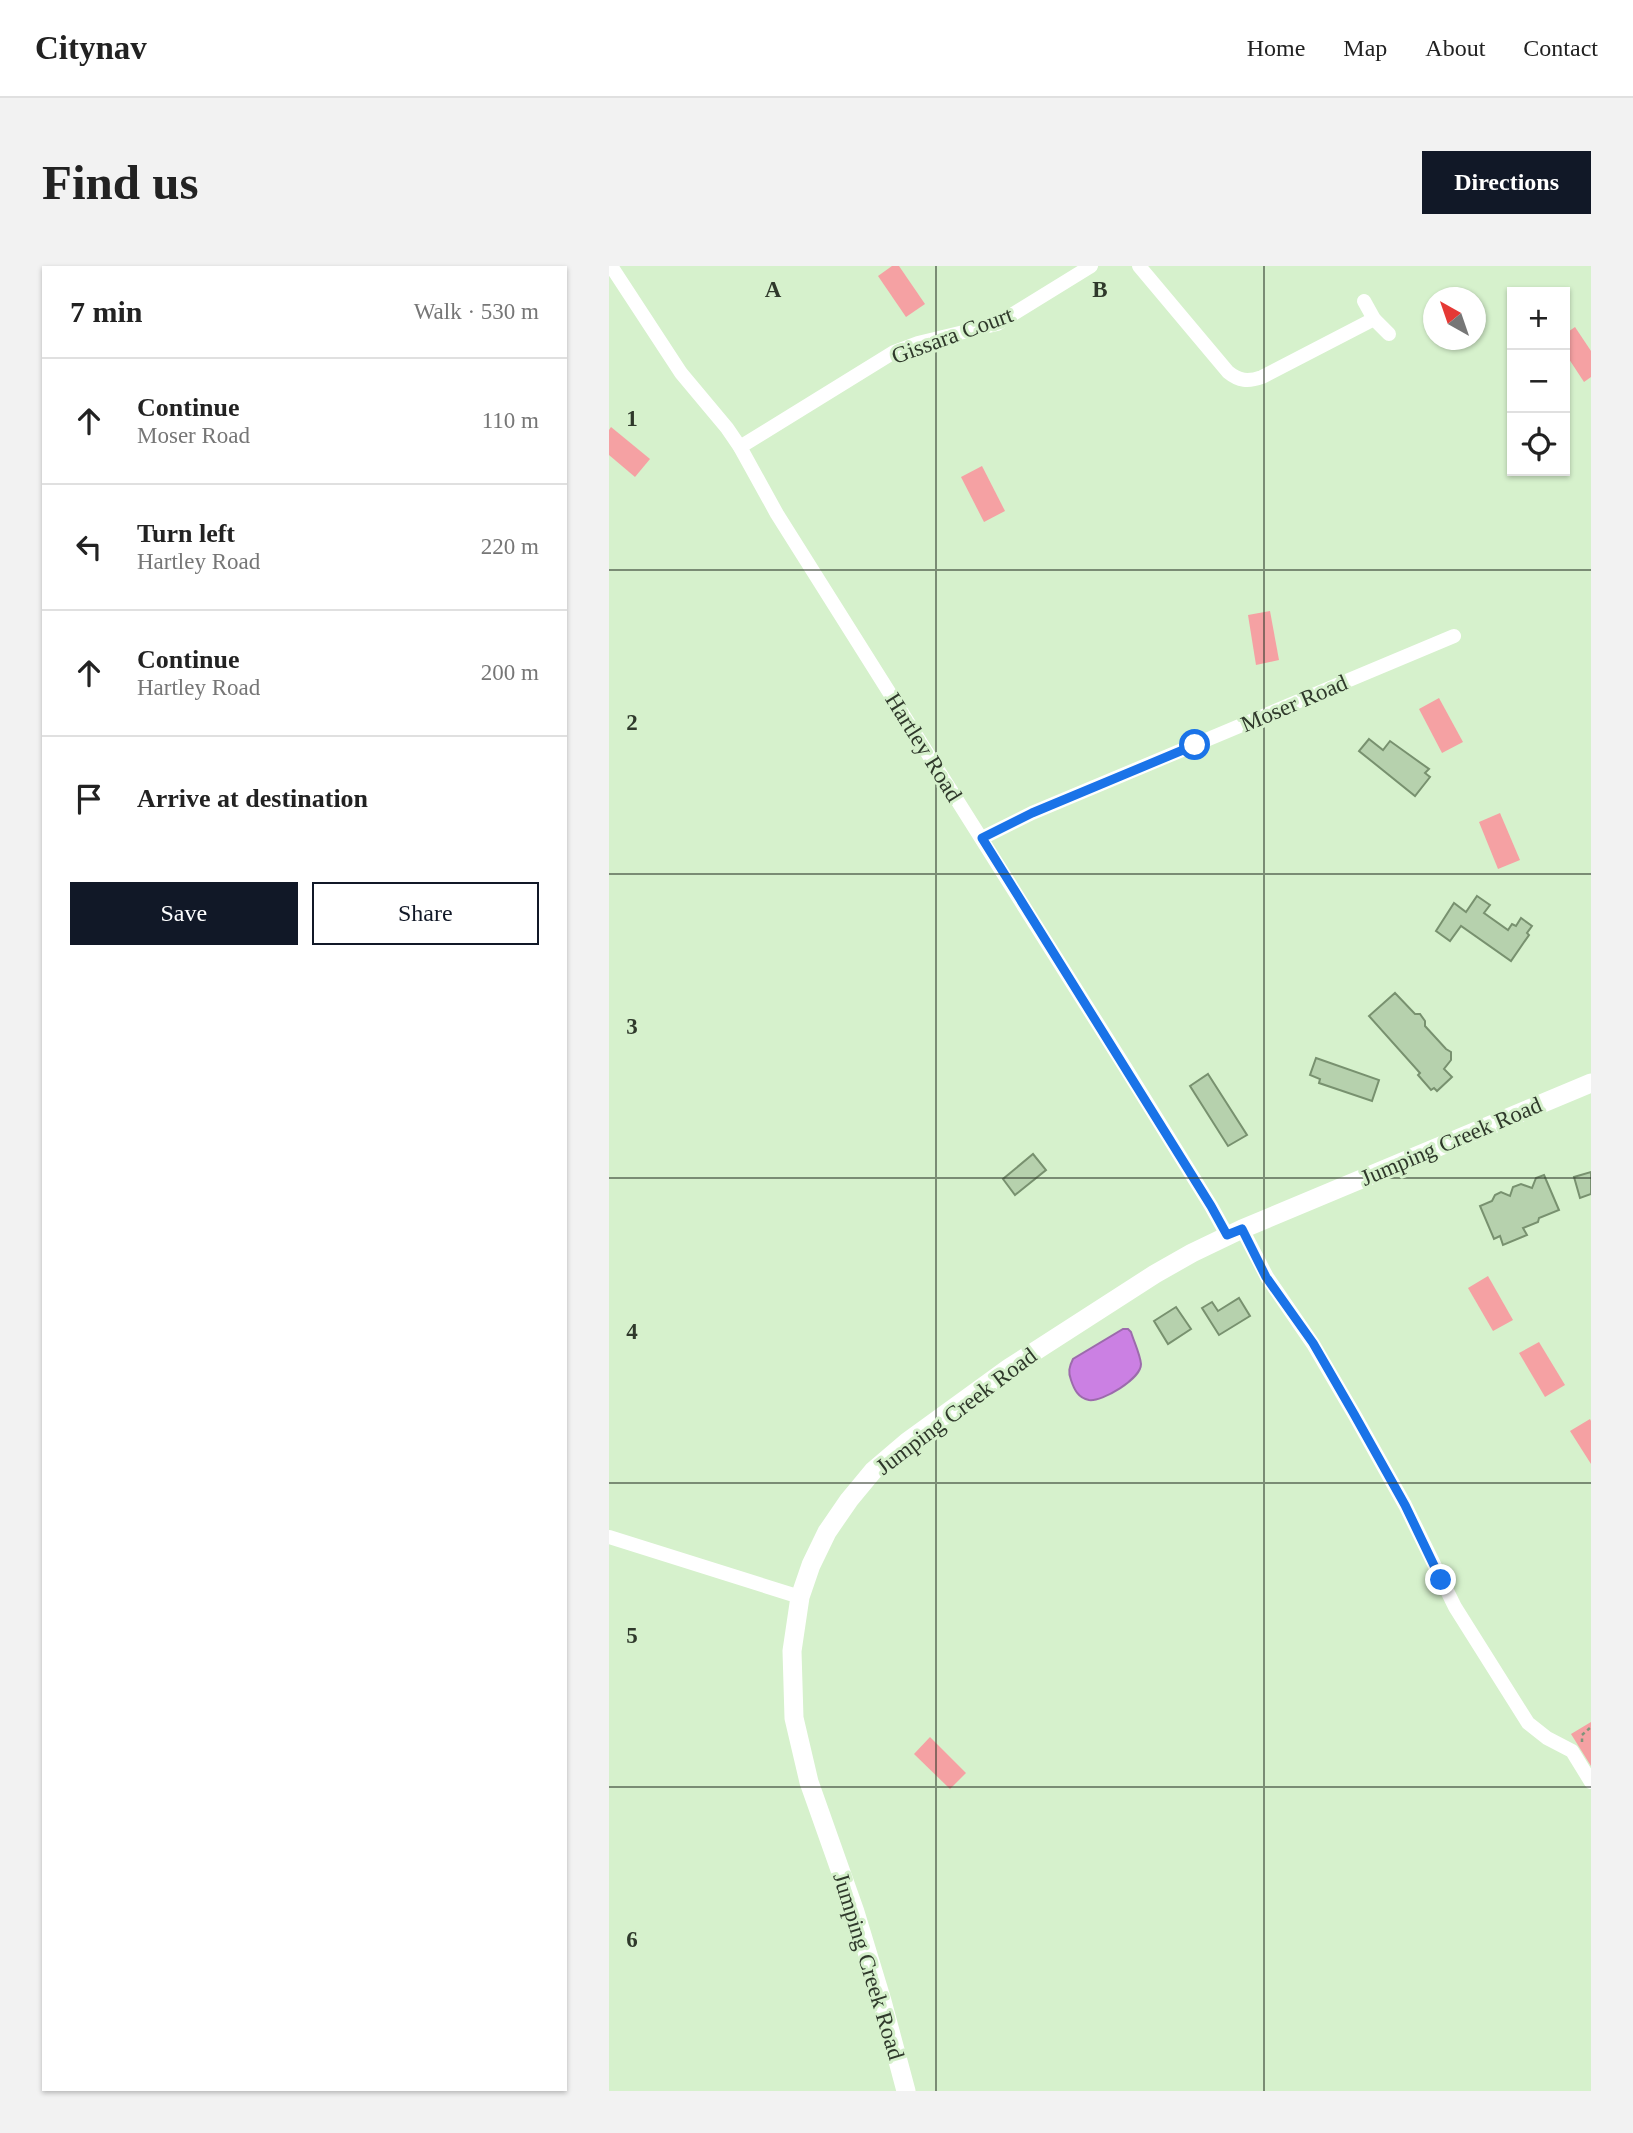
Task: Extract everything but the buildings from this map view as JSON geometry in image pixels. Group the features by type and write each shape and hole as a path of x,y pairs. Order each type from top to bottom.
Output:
{"main road":[{"name":"Jumping Creek Road","path":"906,2091 855,1912 809,1782 794,1718 792,1651 800,1597 811,1565 827,1532 873,1471 907,1442 1009,1368 1155,1274 1234,1232 1591,1083"}],"street":[{"name":"Hartley Road","path":"611,266 681,373 740,447 775,511 1211,1206 1234,1232 1313,1343 1405,1505 1455,1607 1528,1723 1547,1738 1572,1751 1591,1782"},
{"name":"Gissara Court","path":"740,447 894,352 918,343 997,324 1091,266"},
{"path":"1139,266 1228,372 1247,381 1262,377 1374,319"},
{"path":"1364,301 1374,319 1389,334"},
{"name":"Moser Road","path":"982,838 1032,813 1454,636"},
{"path":"609,1537 800,1597"}],"path":[{"path":"1572,1751 1581,1744 1583,1735 1591,1727"}],"shaded area":[{"path":"892,266 899,266 925,304 906,317 878,276"},
{"path":"1575,327 1591,351 1591,377 1584,382 1570,361 1570,330"},
{"path":"611,427 650,459 635,477 609,455"},
{"path":"982,466 1005,511 984,522 961,477"},
{"path":"1270,611 1279,660 1256,665 1248,615"},
{"path":"1439,698 1463,742 1442,753 1419,709"},
{"path":"1500,813 1520,860 1498,869 1479,822"},
{"path":"1488,1276 1513,1320 1493,1331 1468,1288"},
{"path":"1123,1329 1131,1332 1141,1364 1139,1370 1128,1383 1103,1397 1089,1400 1082,1397 1075,1390 1070,1377 1069,1370 1073,1359"},
{"path":"1539,1342 1565,1385 1545,1397 1519,1353"},
{"path":"1590,1419 1591,1421 1591,1464 1570,1431"},
{"path":"1591,1722 1591,1766 1571,1734"},
{"path":"930,1737 966,1773 950,1789 914,1754"}],"route":[{"path":"1195,745 1032,813 982,838 1227,1235 1242,1229 1266,1277 1313,1343 1390,1476 1441,1580"}]}
